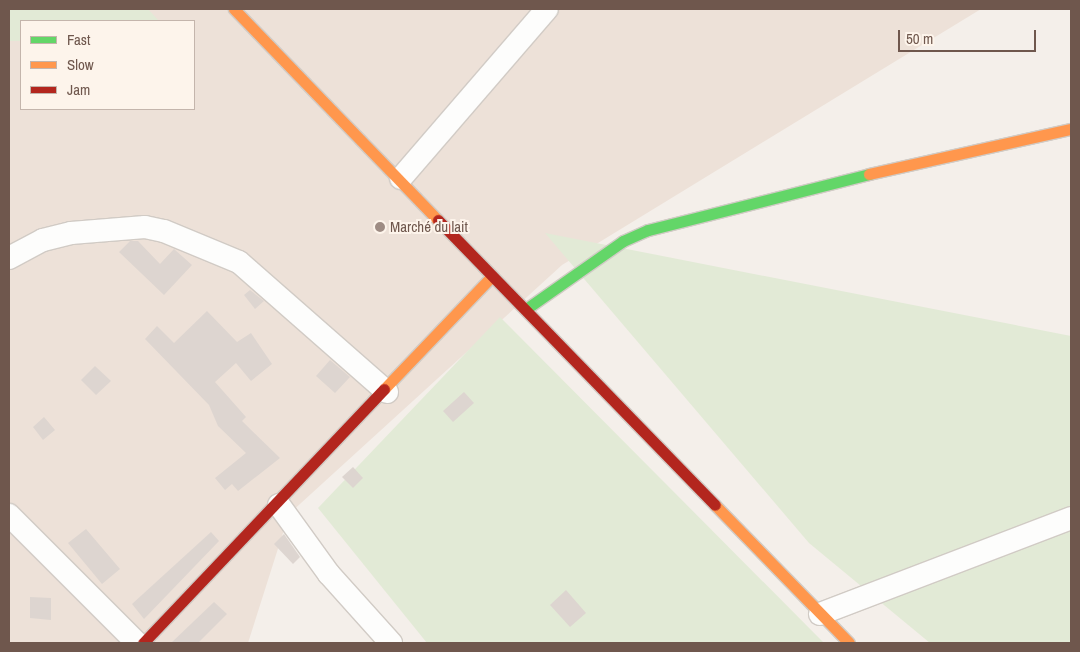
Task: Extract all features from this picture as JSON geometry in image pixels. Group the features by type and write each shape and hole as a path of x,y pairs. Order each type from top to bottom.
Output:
{"main road":[{"path":"234,9 401,178 492,276 849,643"},
{"path":"526,309 623,240 648,230 747,202 1071,129"},
{"path":"143,643 387,392 492,276"}],"street":[{"path":"401,178 547,9"},
{"path":"9,258 71,233 145,227 164,231 239,262 387,392"},
{"path":"279,505 329,574 391,643"},
{"path":"9,515 137,643"},
{"path":"820,614 1071,518"}],"shaded area":[{"path":"9,9 981,9 562,265 289,514 248,643 9,643"}],"green space":[{"path":"9,9 148,9 158,20 20,20 20,41 9,41"},
{"path":"545,233 1071,336 1071,643 930,643 809,543"},
{"path":"500,317 824,643 427,643 318,508"}],"building":[{"path":"130,241 138,241 160,264 174,249 192,265 164,295 119,252"},
{"path":"250,290 264,301 255,309 244,295"},
{"path":"207,311 237,342 251,333 272,364 251,381 236,363 215,382 246,417 242,421 280,458 238,491 232,484 225,490 215,478 246,453 218,426 209,405 145,339 157,326 174,343"},
{"path":"330,360 350,377 335,393 316,376"},
{"path":"95,366 111,381 96,395 81,380"},
{"path":"464,392 474,403 453,422 443,411"},
{"path":"44,417 55,430 43,440 33,427"},
{"path":"353,467 363,478 353,488 342,477"},
{"path":"86,529 120,569 102,584 68,543"},
{"path":"211,532 219,541 144,619 132,604"},
{"path":"284,534 300,557 293,564 274,544"},
{"path":"566,590 586,613 570,627 550,605"},
{"path":"30,597 51,598 51,620 30,618"},
{"path":"214,602 227,614 198,643 171,643"}],"traffic: fast":[{"path":"526,309 623,241 648,230 869,174"}],"traffic: slow":[{"path":"234,9 438,220"},
{"path":"869,174 1071,129"},
{"path":"384,389 492,276"},
{"path":"715,505 849,643"}],"traffic: jam":[{"path":"438,220 715,505"},
{"path":"143,643 384,389"}],"place":[{"name":"Marché du lait","path":"380,227"}]}
